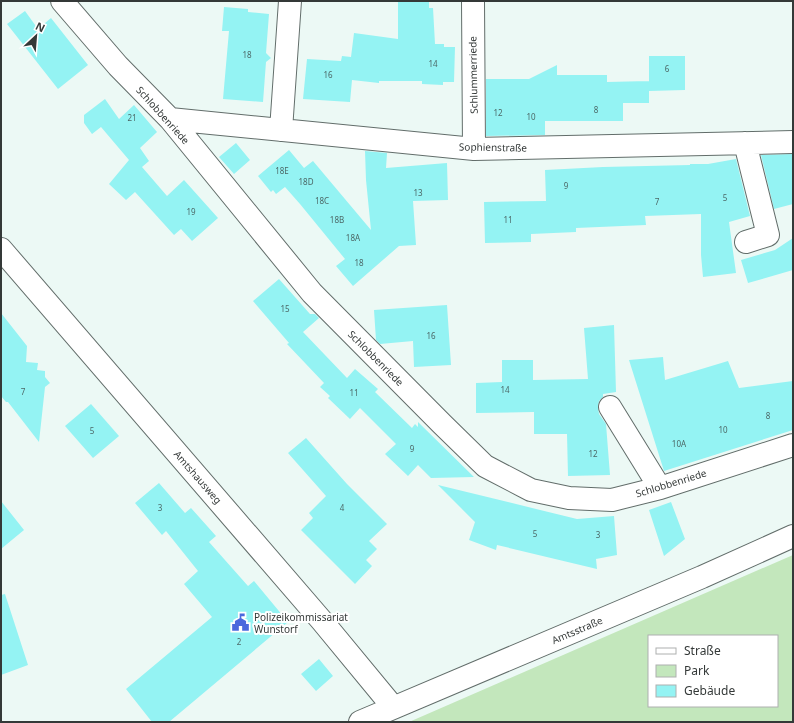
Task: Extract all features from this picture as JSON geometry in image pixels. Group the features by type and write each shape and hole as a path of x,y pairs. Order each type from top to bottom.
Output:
{"street":[{"name":"Schlobbenriede","path":"62,1 118,66 170,119 312,293 485,466 531,490 569,498 612,500 660,488 793,445"},
{"path":"281,130 290,1"},
{"name":"Schlummerriede","path":"473,1 474,149"},
{"name":"Sophienstraße","path":"170,119 474,149 793,142"},
{"path":"745,143 768,235 746,242"},
{"name":"Amtshausweg","path":"1,249 317,615 393,707"},
{"path":"610,407 660,488"},
{"name":"Amtsstraße","path":"360,722 702,578 793,536"}],"green space":[{"path":"793,555 793,722 409,722"}],"building":[{"path":"398,1 429,1 429,8 433,8 435,44 444,44 444,47 455,47 454,82 443,82 443,85 422,84 422,81 379,81 379,83 352,80 350,102 303,99 307,59 341,61 342,56 351,57 354,33 398,39"},
{"path":"224,7 248,9 248,12 269,14 266,53 271,58 266,62 263,102 223,99 229,31 222,31"},
{"path":"25,11 38,29 51,18 88,65 58,89 7,24"},
{"path":"649,56 685,56 685,90 649,91"},
{"path":"557,65 557,75 607,75 607,82 649,81 649,103 623,103 623,121 545,121 545,135 486,136 486,79 529,79"},
{"path":"105,99 119,119 134,105 157,132 140,148 149,161 142,167 167,196 184,180 218,218 192,241 181,229 174,235 135,192 126,200 109,184 129,160 101,127 92,134 84,123 84,115"},
{"path":"236,143 250,160 234,174 219,157"},
{"path":"289,150 304,168 313,161 371,230 365,151 387,153 386,168 447,163 448,200 413,201 416,245 399,246 353,286 336,266 345,259 300,204 285,187 276,194 273,190 271,192 258,176"},
{"path":"793,154 793,204 774,209 761,155"},
{"path":"736,159 750,216 729,222 736,273 703,277 701,255 701,214 645,216 646,225 576,228 576,232 531,234 531,242 485,243 484,202 546,201 545,170 708,164"},
{"path":"793,238 793,270 748,283 741,260 775,250"},
{"path":"279,279 310,314 315,314 319,318 303,332 347,378 355,369 378,389 375,392 412,428 415,424 418,427 418,422 474,477 431,478 418,465 408,476 385,454 396,444 360,408 350,419 328,398 330,396 320,387 324,383 287,344 289,343 253,301"},
{"path":"447,305 451,365 414,367 413,341 380,344 376,340 374,310"},
{"path":"1,313 27,346 26,362 38,363 37,370 45,371 45,377 50,383 45,387 39,442 8,402 6,402 1,396"},
{"path":"614,325 616,392 603,394 603,397 599,401 598,407 599,414 606,424 610,475 568,476 567,434 534,434 534,412 476,413 476,383 502,382 502,360 533,360 533,380 588,379 584,328"},
{"path":"663,357 665,380 728,361 739,388 793,381 793,430 664,471 629,360"},
{"path":"91,404 119,436 93,458 65,426"},
{"path":"306,438 347,484 387,524 369,541 377,549 366,560 372,566 355,584 301,530 313,518 309,513 326,496 288,453"},
{"path":"159,483 185,513 191,508 216,536 209,542 248,586 254,581 288,622 169,722 152,722 126,689 212,617 184,584 198,571 166,531 162,535 135,503"},
{"path":"438,485 577,519 614,516 617,555 596,559 597,569 497,545 496,550 469,540 475,522"},
{"path":"1,501 24,530 1,549"},
{"path":"671,502 685,539 664,556 649,510"},
{"path":"5,594 28,665 1,675 1,595"},
{"path":"319,659 333,676 316,691 301,674"}],"place":[{"name":"Polizeikommissariat Wunstorf","path":"241,623"}]}
